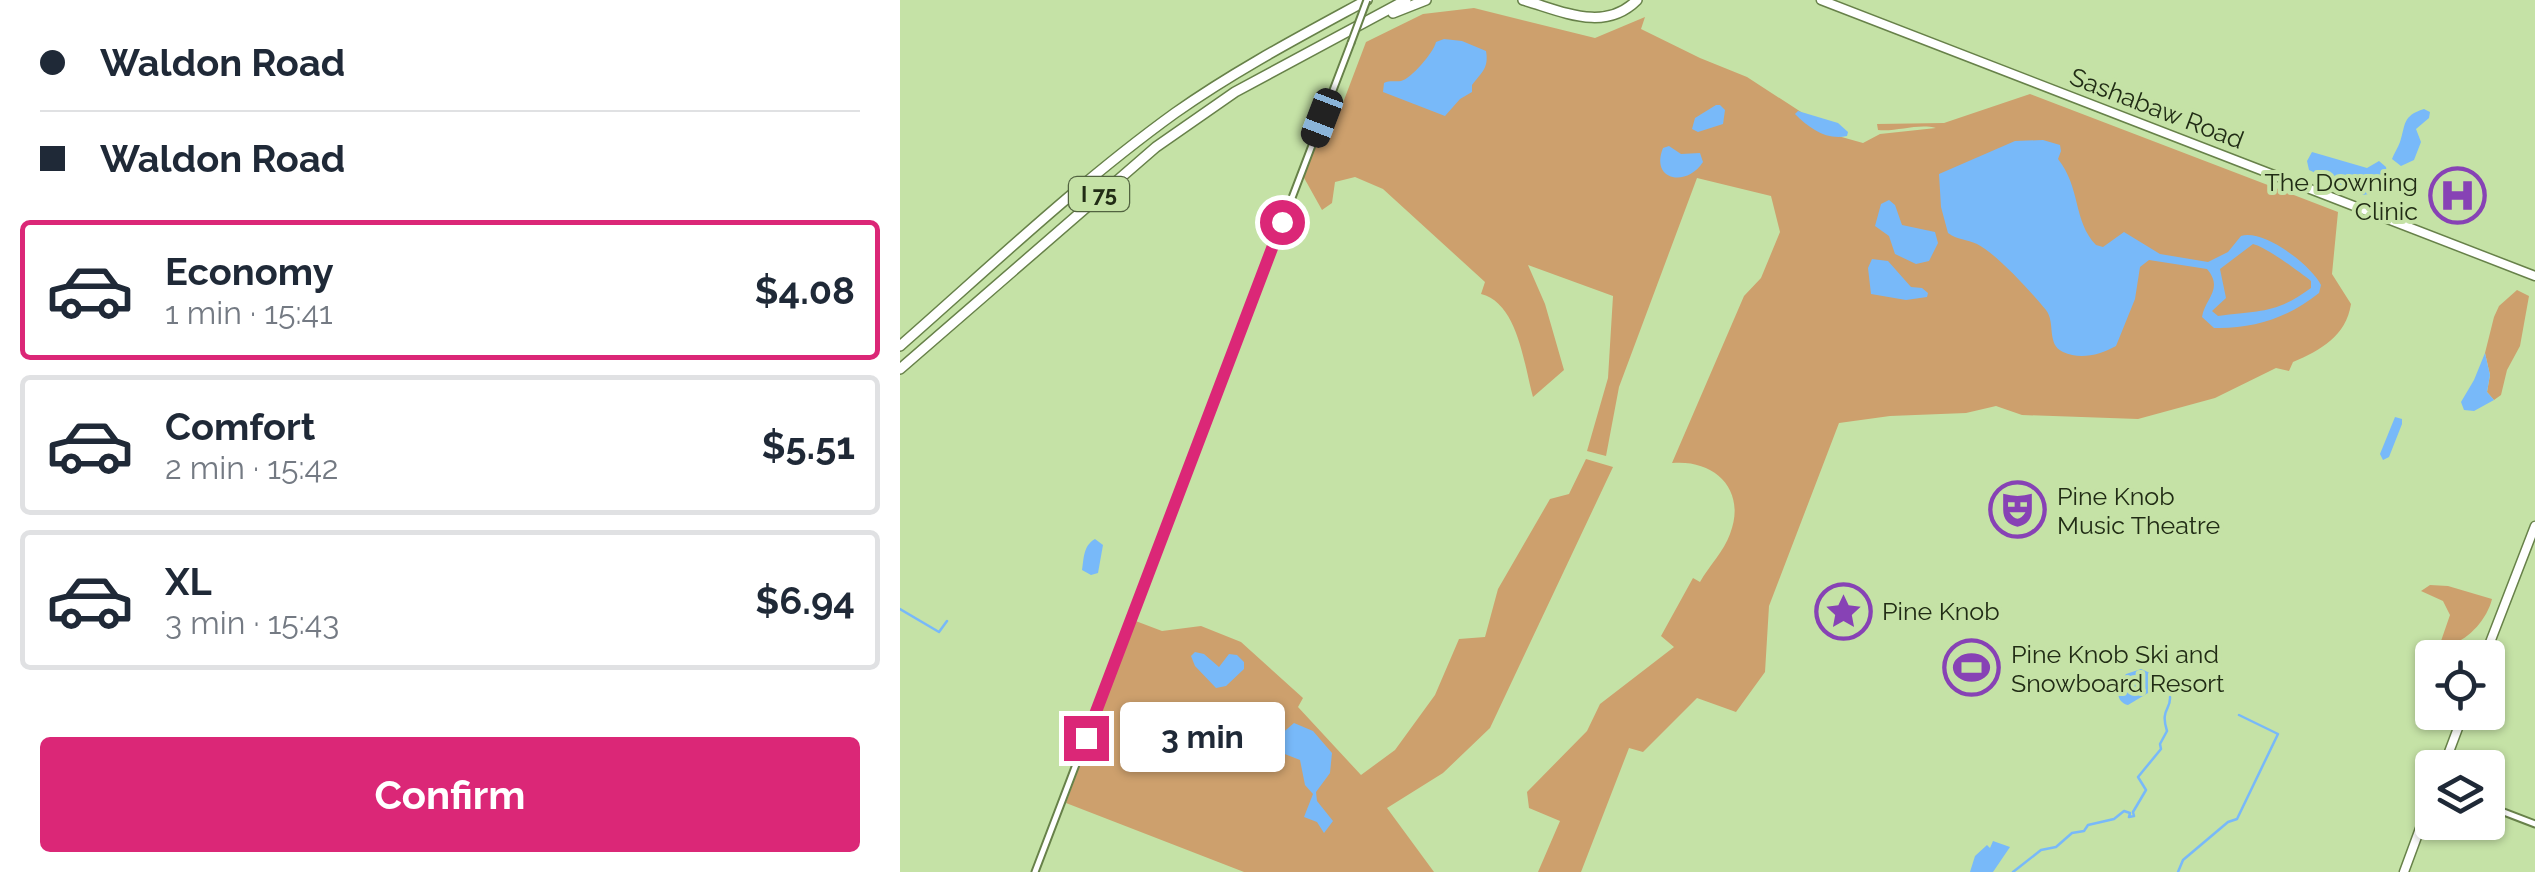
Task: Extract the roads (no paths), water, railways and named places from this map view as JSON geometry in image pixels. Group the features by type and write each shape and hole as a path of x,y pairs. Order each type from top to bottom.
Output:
{"highway":[{"name":"I 75","path":"900,346 1044,219 1161,124 1263,56 1367,0"},
{"name":"I 75","path":"900,369 1156,147 1235,92 1406,0"},
{"path":"1371,20 1426,0"},
{"path":"1523,0 1593,19 1616,15 1637,0"}],"main road":[{"name":"Sashabaw Road","path":"1821,0 2535,276"},
{"path":"2491,640 2535,526"},
{"path":"2404,872 2416,840"}],"street":[{"path":"1035,872 1367,0"},
{"path":"2505,813 2535,824"}],"water":[{"path":"1462,41 1486,51 1487,57 1472,92 1445,116 1383,92 1384,83 1401,81 1410,75 1436,42"},
{"path":"1716,105 1725,110 1723,124 1698,132 1692,129 1695,118"},
{"path":"2424,109 2430,112 2429,118 2416,129 2421,142 2414,160 2401,166 2392,159 2406,121"},
{"path":"1798,111 1838,123 1848,132 1847,136 1832,137 1819,132 1795,114"},
{"path":"2043,140 2060,145 2058,159 2070,181 2084,226 2096,245 2103,247 2124,232 2160,254 2208,262 2228,252 2241,236 2251,235 2274,243 2297,259 2316,277 2321,285 2319,293 2270,320 2214,328 2202,317 2214,288 2207,269 2149,260 2140,267 2135,299 2116,346 2090,355 2063,352 2055,344 2046,310 1994,256 1977,244 1948,233 1941,207 1939,174 2015,141","holes":["2253,244 2311,281 2311,288 2276,307 2218,316 2212,311 2226,298 2220,269"]},
{"path":"1669,146 1681,154 1700,153 1703,162 1688,175 1672,177 1661,167 1660,159 1663,148"},
{"path":"2312,152 2367,168 2379,161 2386,167 2387,175 2375,193 2363,195 2309,170 2307,161"},
{"path":"1889,200 1895,205 1902,225 1935,232 1938,243 1929,261 1916,264 1895,254 1889,236 1875,226 1881,204"},
{"path":"1872,259 1888,261 1911,287 1928,293 1927,297 1906,300 1871,294 1868,268"},
{"path":"2485,353 2490,375 2487,392 2494,400 2474,411 2464,410 2461,402"},
{"path":"2395,417 2402,419 2402,424 2389,457 2383,460 2380,454"},
{"path":"1095,539 1103,545 1098,573 1091,575 1082,570 1086,549"},
{"path":"1195,652 1204,654 1219,667 1229,654 1237,655 1244,662 1244,669 1226,686 1216,688 1195,666 1191,656"},
{"path":"2141,669 2155,675 2158,687 2124,704 2118,684 2126,674"},
{"path":"1258,713 1273,718 1280,735 1294,723 1313,731 1332,753 1330,773 1316,792 1317,801 1333,821 1324,833 1317,822 1304,817 1313,794 1305,785 1300,760 1262,745 1249,732 1250,720"},
{"path":"1993,841 2010,847 1993,872 1970,872 1975,856 1987,845 1990,848"}],"waterway":[{"path":"900,609 939,632 947,621"},
{"path":"2013,872 2041,850 2056,847 2088,825 2114,819 2124,811 2130,813 2129,817 2134,816 2146,790 2138,777 2161,749 2170,697"},
{"path":"2178,872 2183,860 2228,822 2237,819 2278,734 2239,715"}],"place":[{"name":"The Downing Clinic","path":"2457,196"},
{"name":"Pine Knob Music Theatre","path":"2018,510"},
{"name":"Pine Knob","path":"1843,611"},
{"name":"Pine Knob Ski and Snowboard Resort","path":"1972,668"}]}
